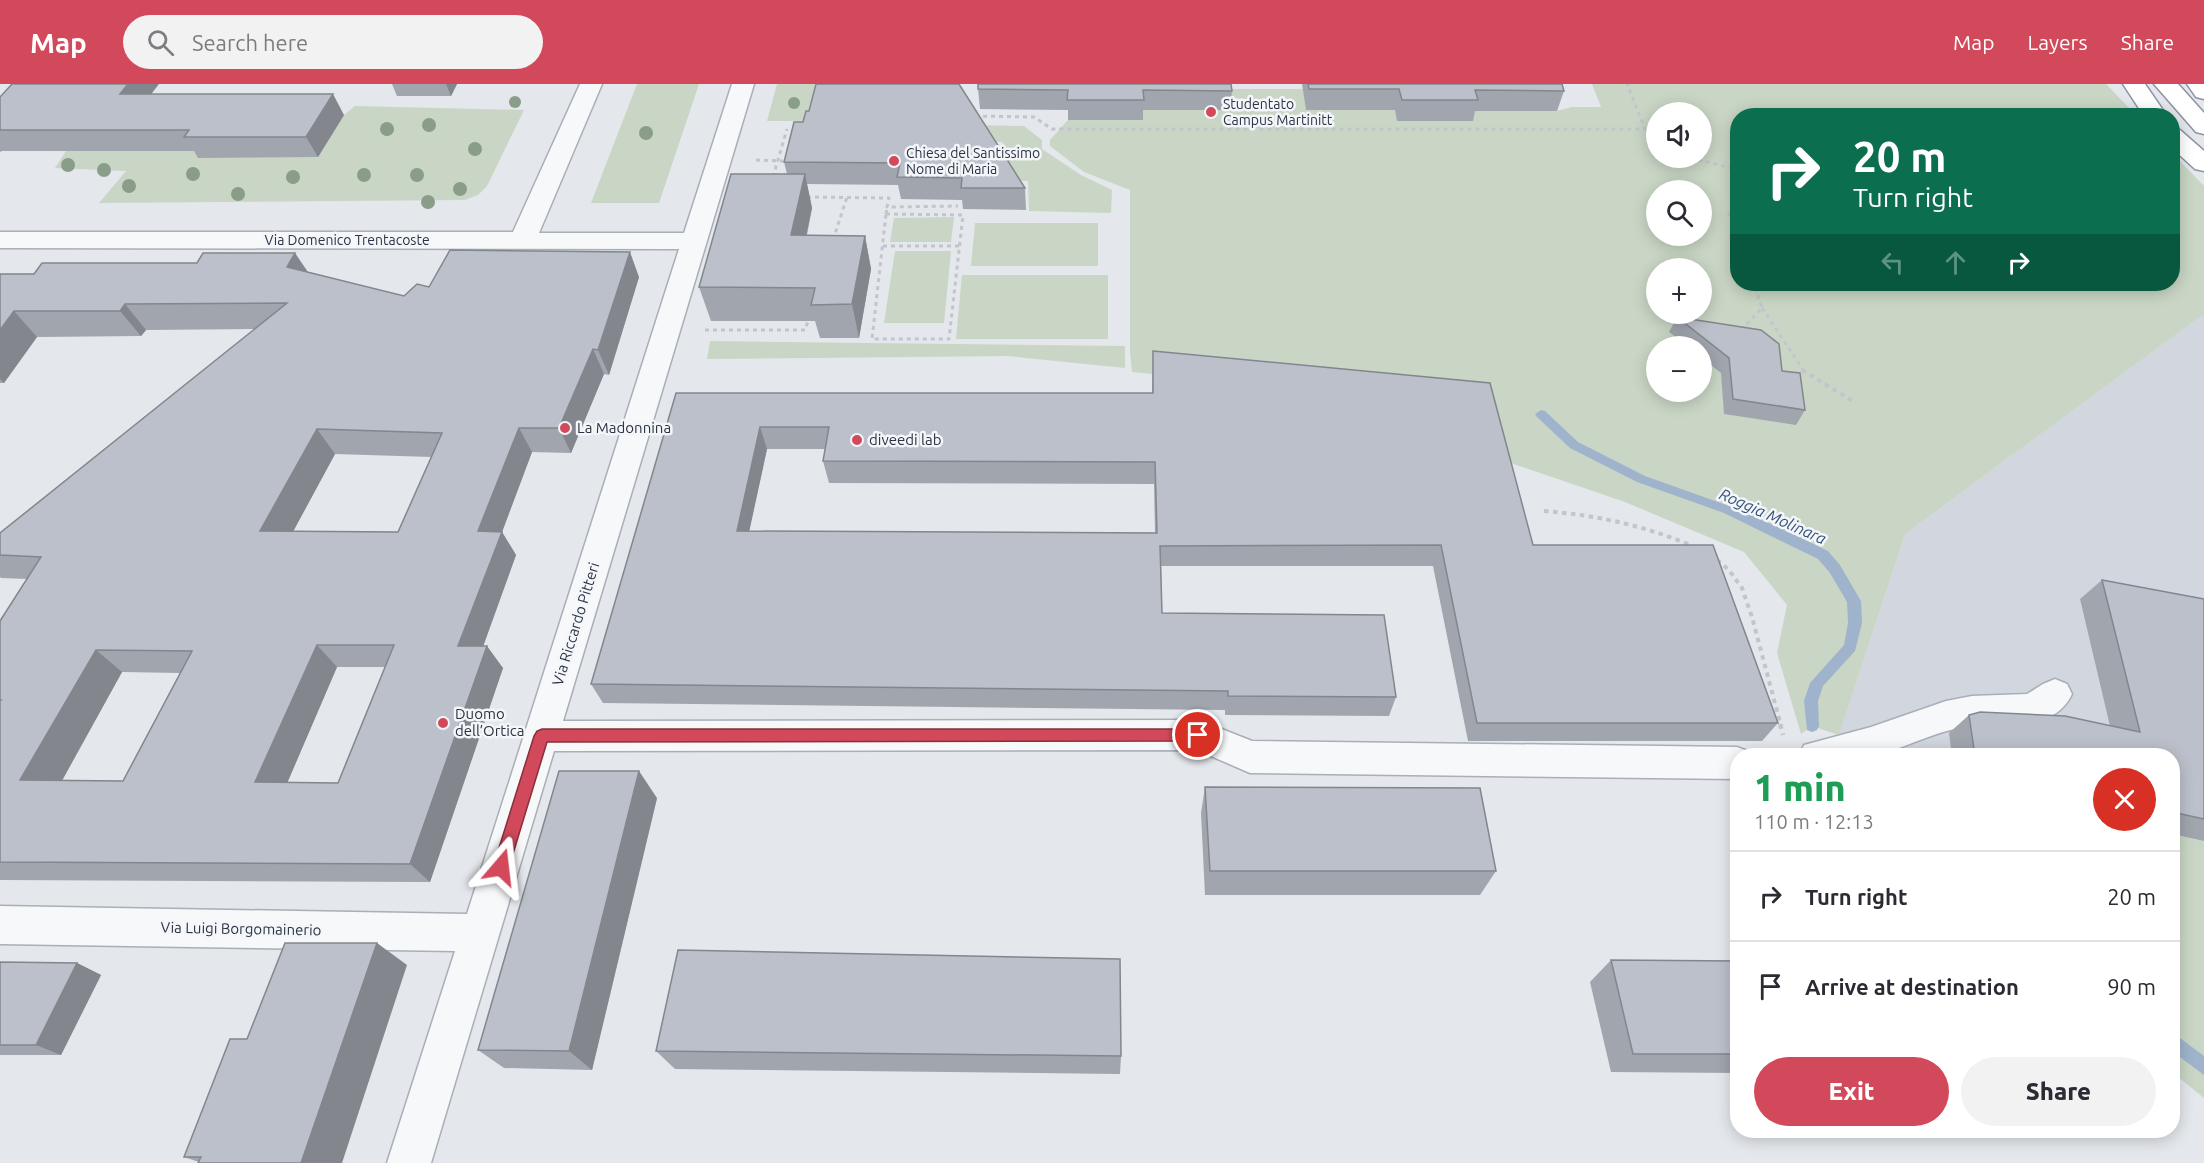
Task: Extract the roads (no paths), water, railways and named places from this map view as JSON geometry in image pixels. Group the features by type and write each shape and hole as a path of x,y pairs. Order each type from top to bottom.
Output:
{"highway":[{"path":"2134,84 2150,108"},
{"path":"2165,84 2204,127"},
{"path":"2198,84 2204,92"},
{"path":"2180,142 2204,164"}],"street":[{"path":"522,241 591,84"},
{"name":"Via Riccardo Pitteri","path":"409,1163 742,84"},
{"name":"Via Domenico Trentacoste","path":"0,240 694,241"},
{"path":"1824,748 1870,742 1936,717 1973,711 2032,709 2046,704 2055,694"},
{"path":"542,736 1198,735 1250,757 1730,762"},
{"name":"Via Luigi Borgomainerio","path":"0,925 481,933"}],"waterway":[{"name":"Roggia Molinara","path":"1541,414 1574,445 1641,479 1728,510 1823,555 1835,569 1854,601 1855,623 1850,647 1817,683 1811,701 1812,726"},
{"name":"Roggia Molinara","path":"2180,1047 2204,1067"}],"place":[{"name":"Studentato Campus Martinitt","path":"1211,112"},
{"name":"Chiesa del Santissimo Nome di Maria","path":"894,161"},
{"name":"La Madonnina","path":"565,428"},
{"name":"diveedi lab","path":"857,440"},
{"name":"Duomo dell’Ortica","path":"443,723"}]}
